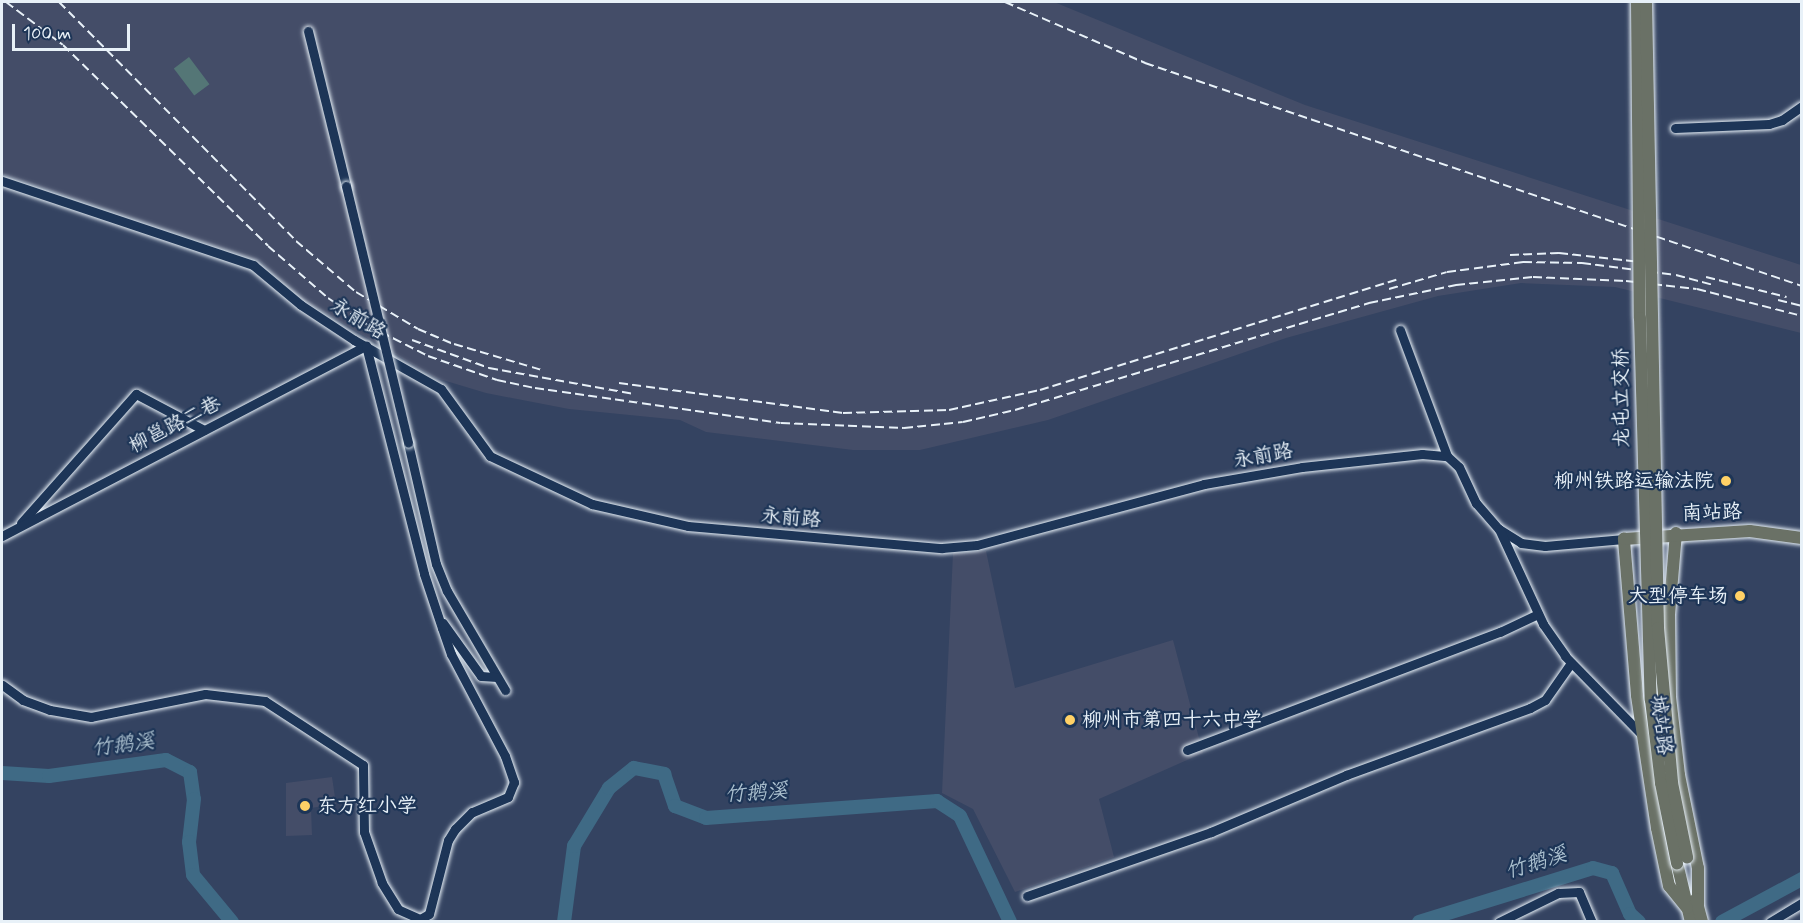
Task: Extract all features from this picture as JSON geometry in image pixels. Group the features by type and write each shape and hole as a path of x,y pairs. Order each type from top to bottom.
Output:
{"main road":[{"name":"龙屯立交桥","path":"1637,2 1650,676 1661,783 1682,860"},
{"name":"龙屯立交桥","path":"1646,2 1658,628 1672,783 1682,860"},
{"name":"南站路","path":"1624,539 1676,533 1750,531 1802,538"},
{"name":"城站路","path":"1676,533 1669,615 1670,685 1680,775 1698,868 1694,913"},
{"name":"城站路","path":"1624,539 1642,735 1669,886 1694,913"},
{"path":"1682,860 1694,913"}],"street":[{"path":"308,31 436,564 447,591 505,690"},
{"path":"1675,128 1769,124 1782,120 1802,106"},
{"name":"永前路","path":"2,181 253,265 301,305 441,389 490,456 592,504 688,526 942,548 977,545 1204,484 1302,466 1422,454 1447,456"},
{"path":"1400,330 1447,456 1459,467 1476,503 1499,529 1521,543 1545,546 1624,539"},
{"path":"2,685 23,700 50,710 91,717 205,694 265,700 363,765 364,832 382,883 398,909 420,919 429,914 448,840 454,829 472,812 508,796 514,782 505,756 451,654 437,614 366,346"},
{"name":"柳邕路二巷","path":"2,536 366,346"},
{"path":"15,529 136,394 204,430"},
{"path":"1499,529 1538,614 1571,663 1642,735"},
{"path":"437,614 481,676 497,677"},
{"path":"1187,750 1500,632 1538,614"},
{"path":"1027,896 1211,832 1346,775 1530,708 1545,700 1571,663"},
{"path":"1499,921 1558,893 1579,892 1592,921"},
{"path":"1770,921 1802,903"}],"shaded area":[{"path":"2,2 1054,2 1305,105 1801,265 1801,333 1615,287 1521,283 1438,296 1286,338 1048,420 920,450 853,450 706,432 680,420 569,409 486,393 436,378 298,297 260,261 2,174"},
{"name":"柳州市第四十六中学","path":"986,551 1015,688 1173,640 1203,753 1099,799 1114,857 1015,892 973,809 942,793 953,553"},
{"name":"东方红小学","path":"332,777 336,804 311,808 312,835 286,836 286,783"}],"green space":[{"path":"189,57 209,84 194,96 174,68"}],"waterway":[{"name":"竹鹅溪","path":"2,773 49,776 166,760 190,772 194,799 189,842 193,875 232,922"},
{"name":"竹鹅溪","path":"564,922 574,846 609,788 634,768 664,774 675,806 706,818 937,801 960,816 1010,922"},
{"name":"竹鹅溪","path":"1419,922 1593,868 1612,873 1630,914 1639,922"},
{"name":"竹鹅溪","path":"1722,922 1802,879"}],"railway":[{"path":"6,2 63,45 268,246 328,298 369,326 428,356 497,380 535,388 781,423 904,428 963,422 1015,410 1369,303 1456,285 1533,277 1626,281 1697,289 1802,316"},
{"path":"59,2 296,241 356,292 418,329 454,344 542,370"},
{"path":"1005,2 1145,63 1802,286"},
{"path":"1510,255 1559,253 1641,262"},
{"path":"1389,289 1447,272 1523,262 1582,263 1676,275 1714,285"},
{"path":"1706,277 1787,297"},
{"path":"619,383 843,413 949,410 1040,390 1396,280"},
{"path":"1778,300 1802,306"},
{"path":"412,340 489,368 633,394"}],"place":[{"name":"柳州铁路运输法院","path":"1726,481"},
{"name":"大型停车场","path":"1740,596"},
{"name":"柳州市第四十六中学","path":"1070,720"},
{"name":"东方红小学","path":"305,806"}]}
